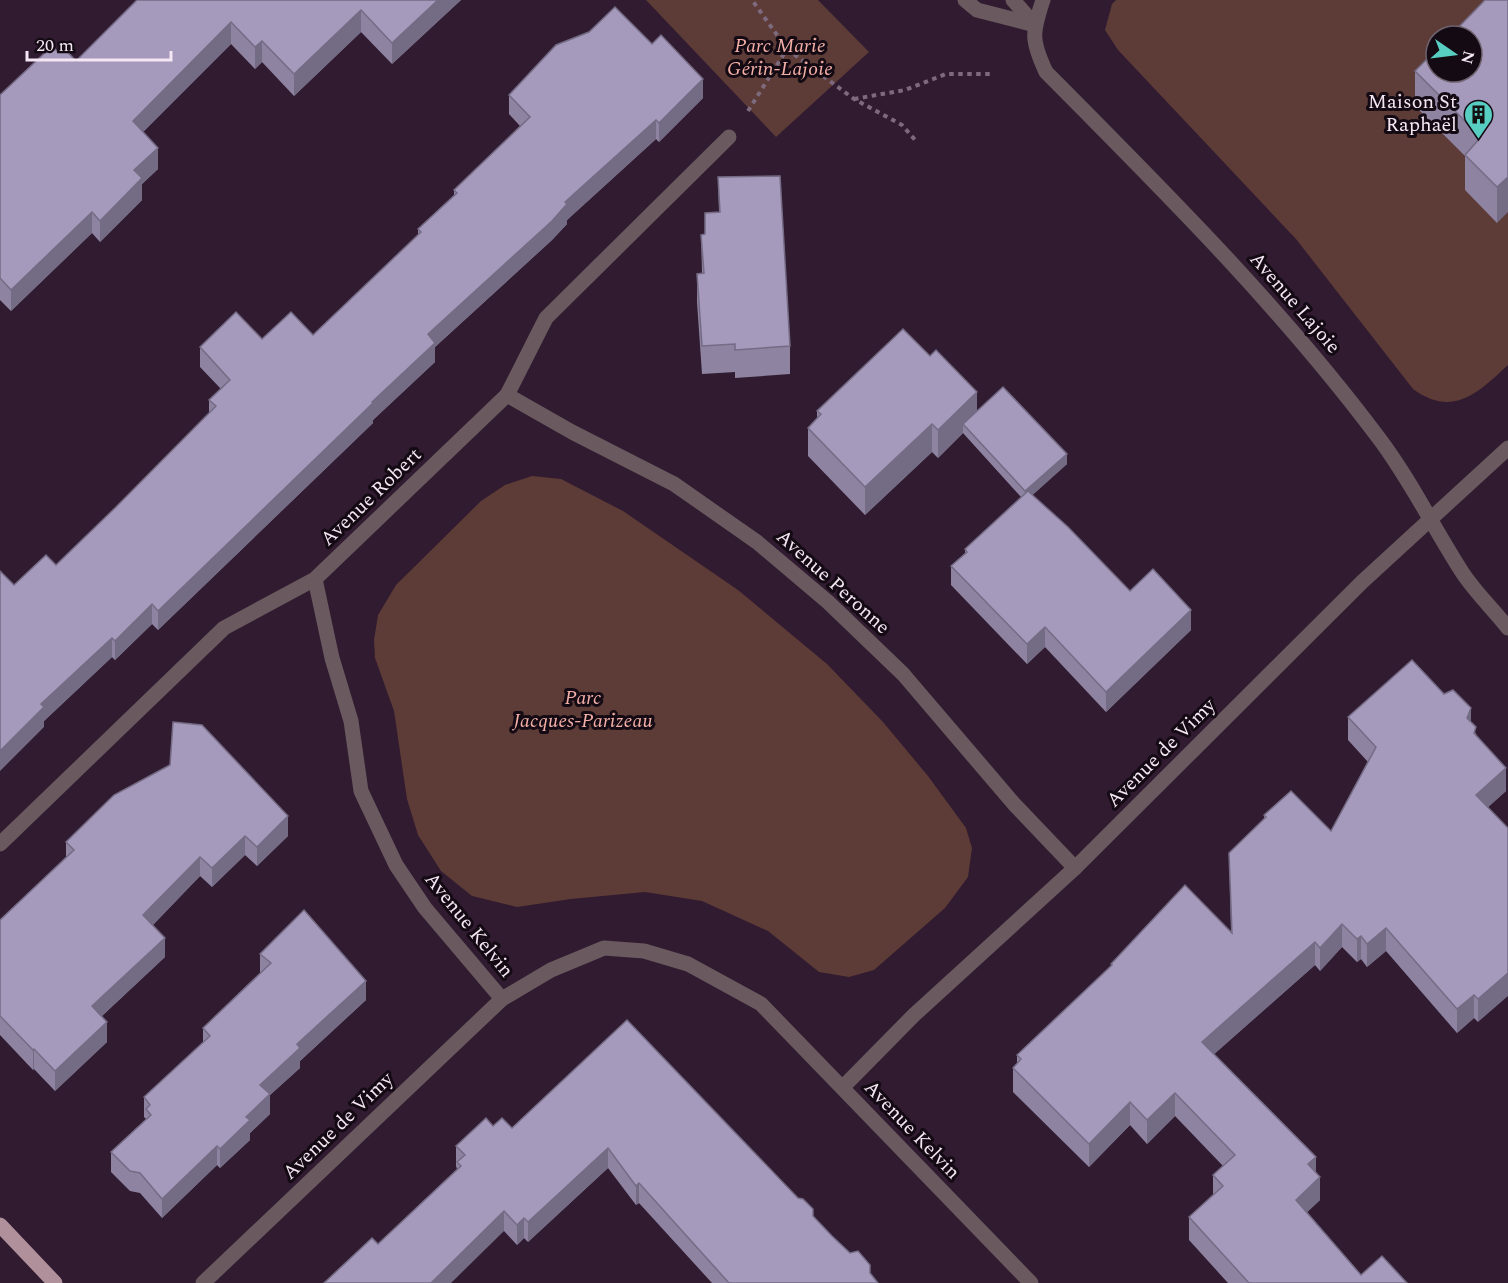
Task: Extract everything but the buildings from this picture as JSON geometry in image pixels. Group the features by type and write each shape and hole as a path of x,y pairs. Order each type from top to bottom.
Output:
{"main road":[{"path":"0,1225 55,1283"}],"street":[{"path":"964,0 977,10 1035,26"},
{"path":"1013,0 1035,26"},
{"path":"1035,26 1043,0"},
{"name":"Avenue Lajoie","path":"1035,26 1035,50 1046,72 1179,206 1285,322 1379,438 1463,574 1508,628"},
{"name":"Avenue Robert","path":"0,844 224,628 315,579 507,395 546,318 729,138"},
{"name":"Avenue Peronne","path":"507,395 572,432 674,484 757,542 828,602 903,674 1014,804 1075,868"},
{"name":"Avenue de Vimy","path":"843,1087 914,1015 1075,868 1362,582 1508,448"},
{"name":"Avenue Kelvin","path":"315,579 332,658 351,721 361,791 396,865 425,908 502,999 551,970 604,948 644,951 688,964 761,1004 1031,1283"},
{"name":"Avenue de Vimy","path":"203,1283 502,999"}],"path":[{"path":"752,0 787,48 854,99 902,125 916,141"},
{"path":"729,138 750,109 787,48"},
{"path":"854,99 906,90 946,74 990,74"}],"green space":[{"name":"Parc Marie Gérin-Lajoie","path":"646,0 818,0 869,52 776,137"},
{"path":"1116,0 1508,0 1508,365 1475,393 1453,402 1427,397 1413,389 1296,239 1118,50 1105,30 1112,4"},
{"name":"Parc Jacques-Parizeau","path":"532,476 561,479 623,511 738,590 827,664 883,722 928,776 966,828 972,848 968,877 945,908 874,970 849,977 819,972 768,931 702,901 645,892 517,907 472,896 441,871 418,835 407,799 394,711 375,658 374,640 378,615 396,585 481,501 505,485"}],"place":[{"name":"Maison St Raphaël","path":"1478,140"}]}
